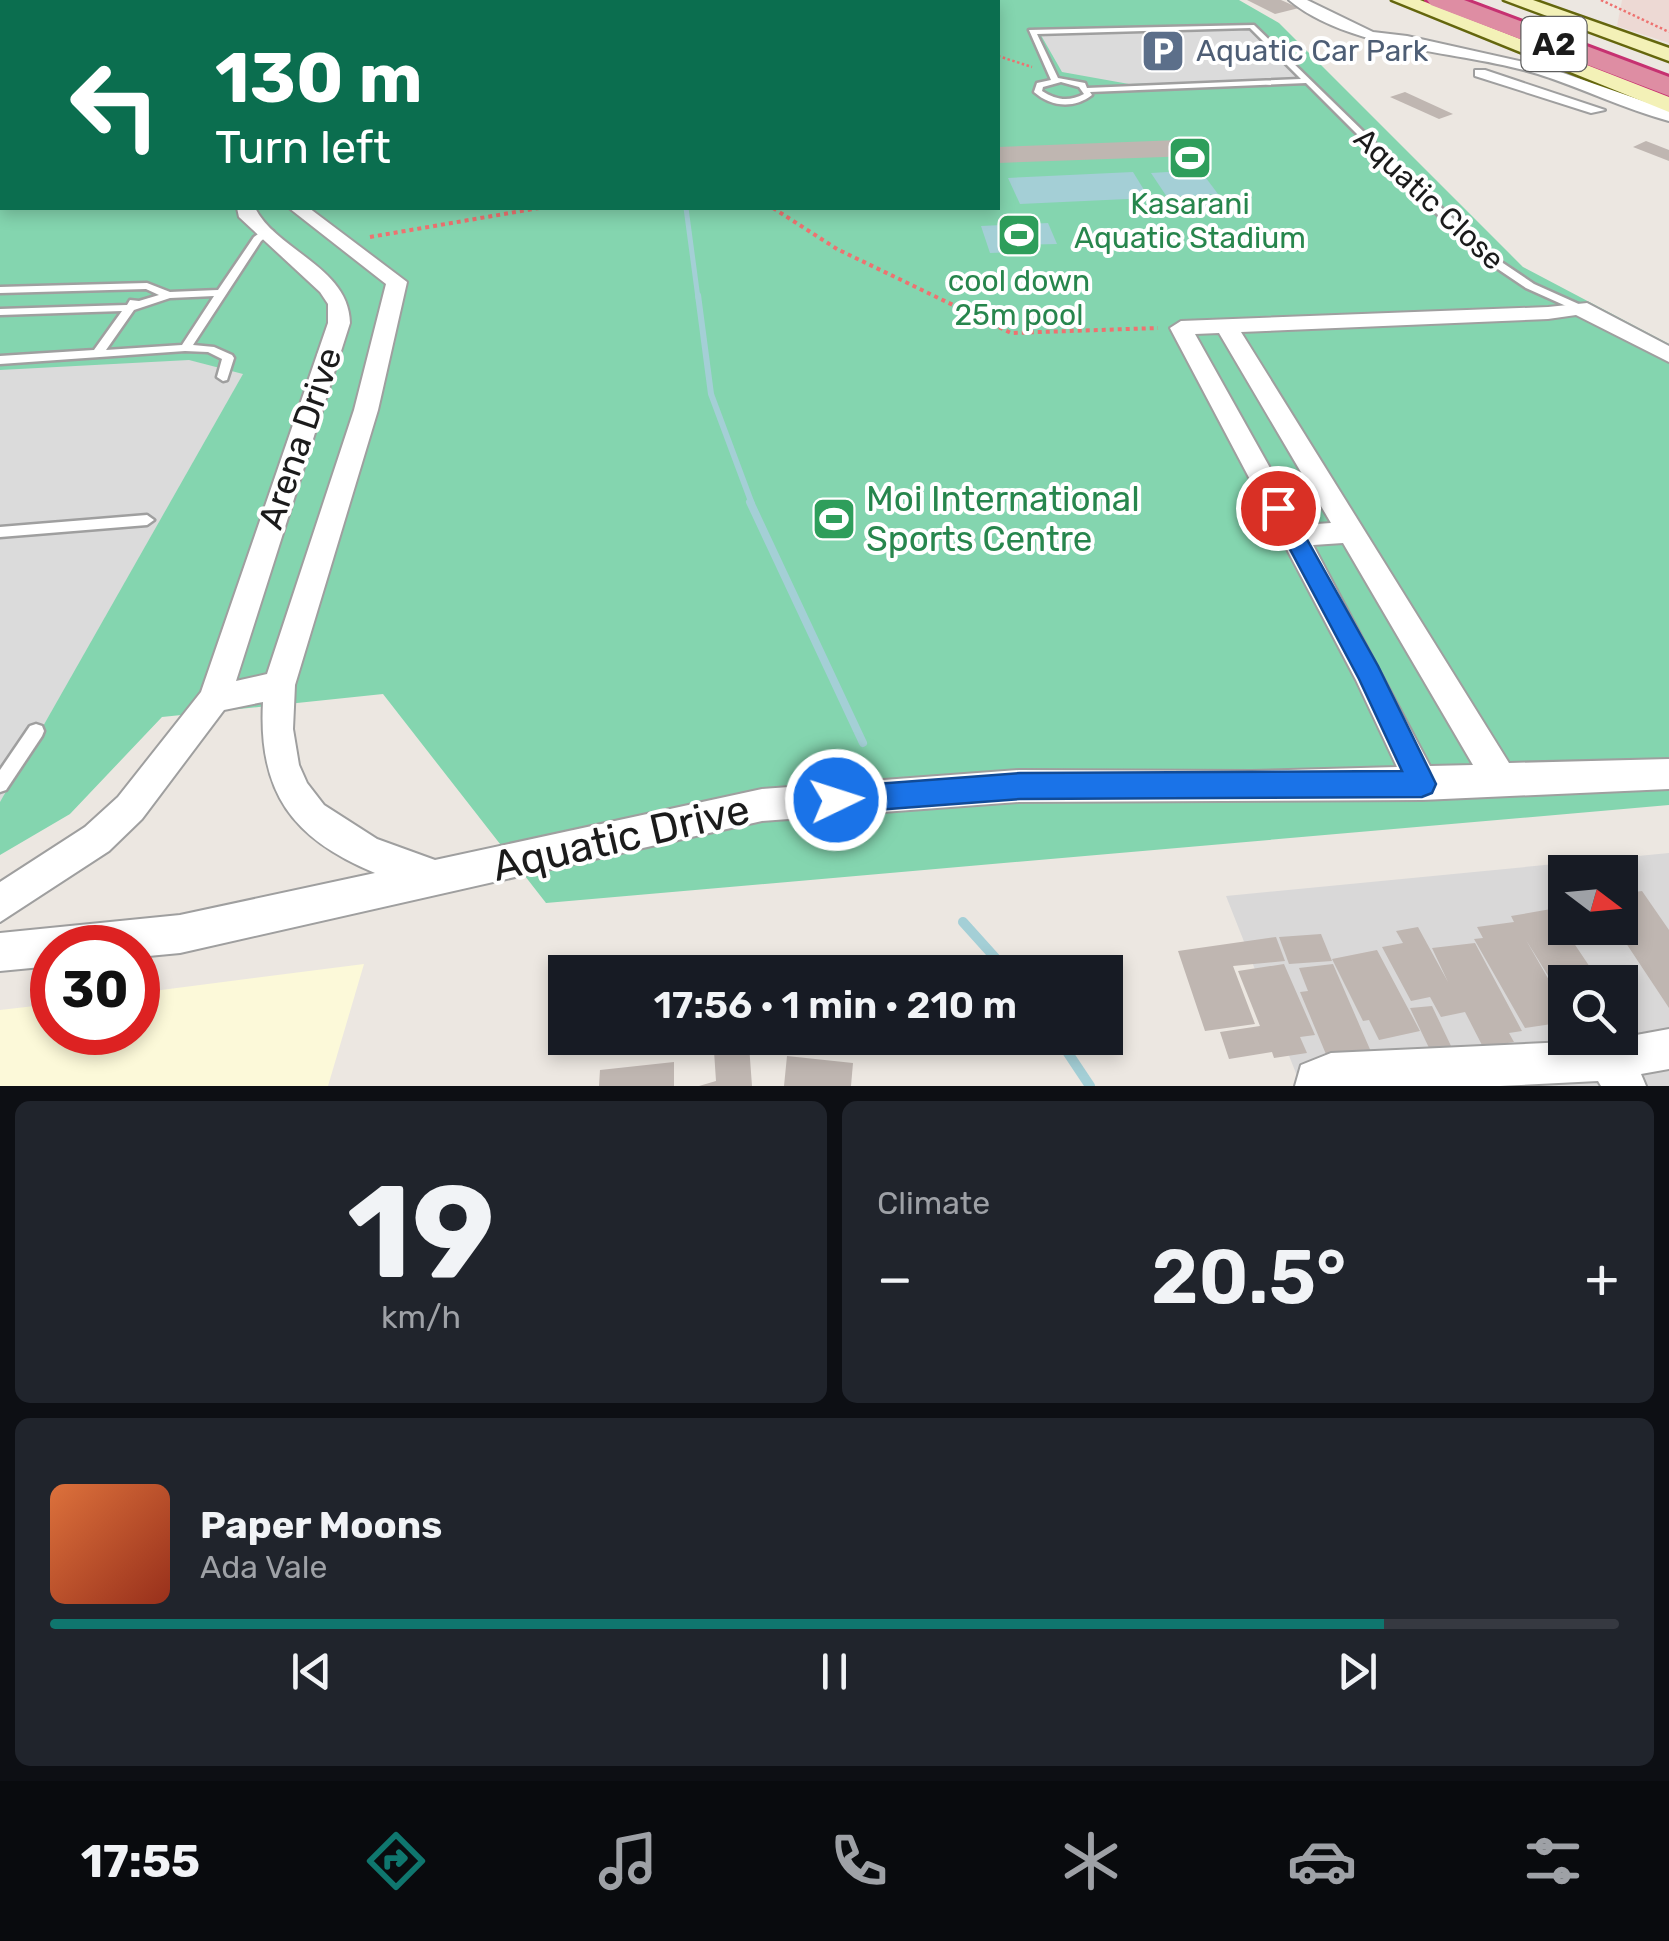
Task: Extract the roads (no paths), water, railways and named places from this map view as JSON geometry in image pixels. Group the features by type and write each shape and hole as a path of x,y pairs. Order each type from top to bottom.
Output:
{"highway":[{"name":"A2","path":"1440,0 1669,87"},
{"name":"A2","path":"1479,0 1669,68"}],"main road":[{"path":"1402,0 1669,106"},
{"path":"1514,0 1669,55"}],"street":[{"path":"1296,0 1370,36 1669,133"},
{"path":"1370,36 1408,40 1541,70 1669,116"},
{"name":"Arena Drive","path":"0,904 97,839 130,808 214,699 339,323 338,304 328,288 246,210"},
{"path":"268,231 307,210"},
{"name":"Arena Drive","path":"307,210 396,282 396,295 366,410 279,685 274,727 290,790 310,819 361,853 438,879"},
{"path":"1422,784 1369,674 1181,328 1578,308"},
{"name":"Aquatic Close","path":"1578,308 1669,354"},
{"path":"1226,326 1500,780"},
{"path":"1232,422 1282,420"},
{"path":"1294,536 1350,532"},
{"path":"214,699 279,685"},
{"name":"Aquatic Drive","path":"0,952 180,934 762,805 1020,786 1422,784 1669,774"},
{"path":"1316,1086 1316,1080 1331,1074 1617,1073 1669,1049"}],"lane":[{"name":"Aquatic Close","path":"1056,81 1032,32 1252,26 1484,255 1530,286 1578,308"},
{"name":"Aquatic Close","path":"1088,90 1085,99 1072,102 1041,96 1040,85 1056,81 1076,83 1088,90 1307,81"},
{"path":"185,348 257,239 268,231"},
{"path":"0,290 146,286 169,295"},
{"path":"98,354 146,286"},
{"path":"0,312 129,308 169,295 220,293"},
{"path":"0,360 210,349 228,358 223,377"},
{"path":"0,532 147,520"},
{"path":"0,784 36,732"}],"water":[{"path":"1200,170 1218,194 1167,197 1151,173"},
{"path":"1133,172 1149,198 1020,204 1008,178"},
{"name":"cool down 25m pool","path":"1048,223 1057,244 1013,245 1014,252 990,253 981,226"}],"waterway":[{"path":"686,210 698,298"},
{"path":"698,295 711,394 752,504"},
{"path":"750,502 863,743"},
{"path":"963,922 993,955"},
{"path":"1069,1055 1090,1086"}],"place":[{"name":"Aquatic Car Park","path":"1163,51"},
{"name":"Kasarani Aquatic Stadium","path":"1190,158"},
{"name":"cool down 25m pool","path":"1019,235"},
{"name":"Moi International Sports Centre","path":"834,519"}]}
